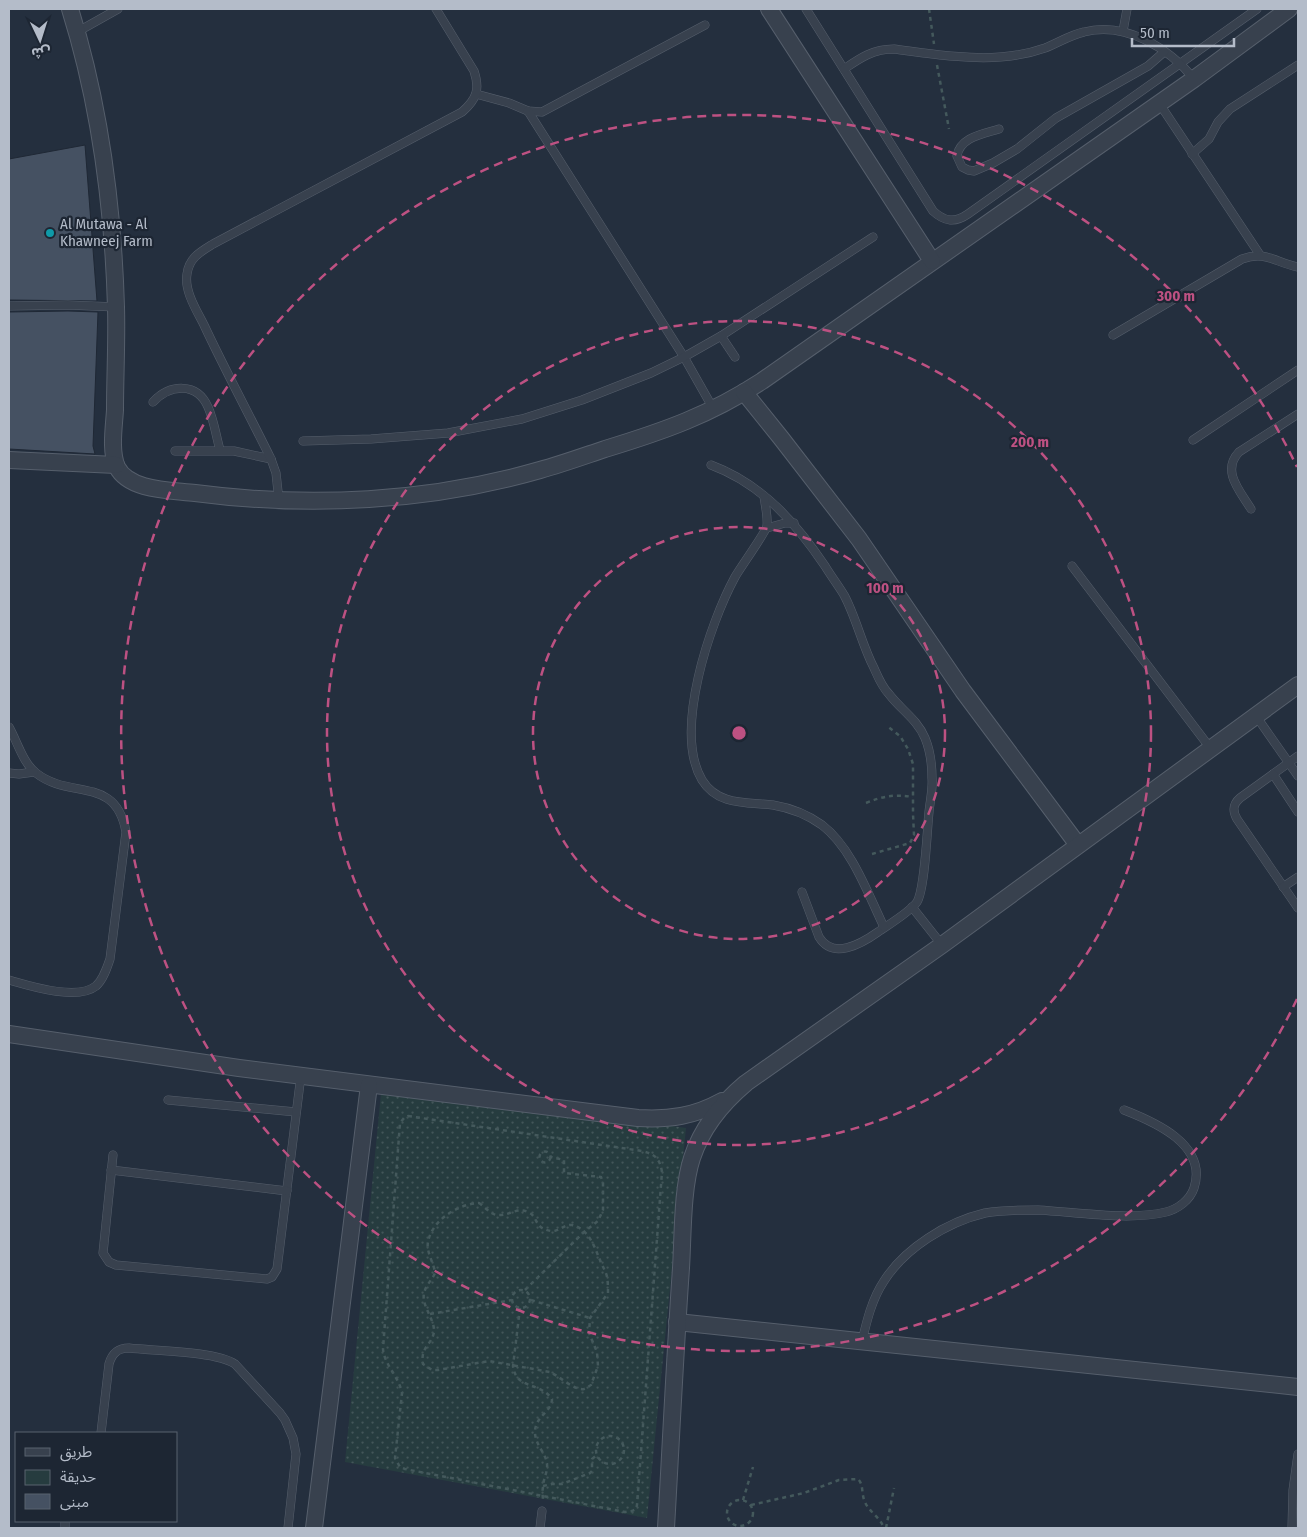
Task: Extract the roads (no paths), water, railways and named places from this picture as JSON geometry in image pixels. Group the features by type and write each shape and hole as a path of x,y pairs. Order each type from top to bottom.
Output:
{"street":[{"path":"70,9 92,91 104,162 112,232 116,307 114,440 116,465 123,476 133,483 146,486 220,496 279,501 332,502 395,497 464,487 538,471 660,432 714,410 744,392 1194,79 1289,9"},
{"path":"769,9 932,261"},
{"path":"744,392 860,539 963,691 1078,845"},
{"path":"9,460 116,465"},
{"path":"9,1034 369,1085 629,1117 662,1119 685,1116 699,1112 727,1098 746,1082 942,945 1298,686"},
{"path":"314,1528 369,1085"},
{"path":"666,1528 686,1189 691,1160 700,1138 727,1098"},
{"path":"677,1322 1298,1388"}],"lane":[{"path":"77,32 118,9"},
{"path":"279,501 276,473 272,459 216,351 189,291 186,276 190,261 213,244 462,112 471,104 476,94 477,82 474,71 436,9"},
{"path":"806,9 933,212 940,218 950,221 960,220 1257,9"},
{"path":"1122,31 1127,9"},
{"path":"476,94 509,103 528,111 542,112 550,110 705,26"},
{"path":"844,69 869,53 881,49 999,58 1023,54 1046,47 1086,31 1104,29 1122,31 1137,36 1180,64 1194,79"},
{"path":"999,129 966,140 961,144 957,156 962,167 974,171 1006,156 1056,118 1148,66 1164,52"},
{"path":"1192,154 1209,139 1218,122 1230,109 1298,65"},
{"path":"1159,103 1260,255"},
{"path":"528,111 684,357 714,410"},
{"path":"303,441 371,439 448,433 522,419 582,400 651,373 722,336 873,237"},
{"path":"1113,335 1242,259 1260,255 1298,267"},
{"path":"9,306 68,305 116,307"},
{"path":"722,336 735,357"},
{"path":"1193,440 1298,370"},
{"path":"152,402 160,394 171,389 182,388 193,391 202,398 208,408 220,450"},
{"path":"1251,509 1231,473 1234,457 1298,414"},
{"path":"175,451 234,451 272,459"},
{"path":"711,465 726,471 764,496 794,523 805,537 844,596 881,684 918,724 930,755 932,781 921,885 917,902 870,937 854,945 838,949 830,948 823,944 802,892"},
{"path":"764,496 767,528 745,560 722,604 702,659 694,694 692,730 696,767 702,780 712,792 725,800 774,805 791,809 822,825 835,837 848,854 884,927"},
{"path":"767,528 785,523 794,523"},
{"path":"1072,566 1211,749"},
{"path":"1256,716 1298,776"},
{"path":"9,727 34,772 57,784 104,795 116,805 123,817 126,832 110,959 105,974 97,986 77,992 41,988 9,980"},
{"path":"1298,756 1236,802 1233,808 1234,813 1298,908"},
{"path":"9,773 34,772"},
{"path":"1273,774 1298,812"},
{"path":"1283,887 1298,877"},
{"path":"912,907 942,945"},
{"path":"113,1155 103,1253 110,1262 116,1265 267,1279 272,1277 277,1269 301,1075"},
{"path":"168,1100 296,1112"},
{"path":"862,1341 872,1304 883,1282 898,1262 916,1246 961,1222 985,1214 1011,1210 1122,1215 1167,1212 1178,1208 1193,1191 1196,1180 1193,1158 1180,1140 1144,1118 1124,1110"},
{"path":"111,1170 287,1191"},
{"path":"101,1432 109,1364 115,1352 122,1348 214,1356 228,1360 235,1364 286,1420 293,1438 296,1454 288,1528"},
{"path":"1292,1528 1292,1490 1298,1454"},
{"path":"540,1528 542,1512"}],"place":[{"name":"Al Mutawa - Al Khawneej Farm","path":"50,233"}]}
